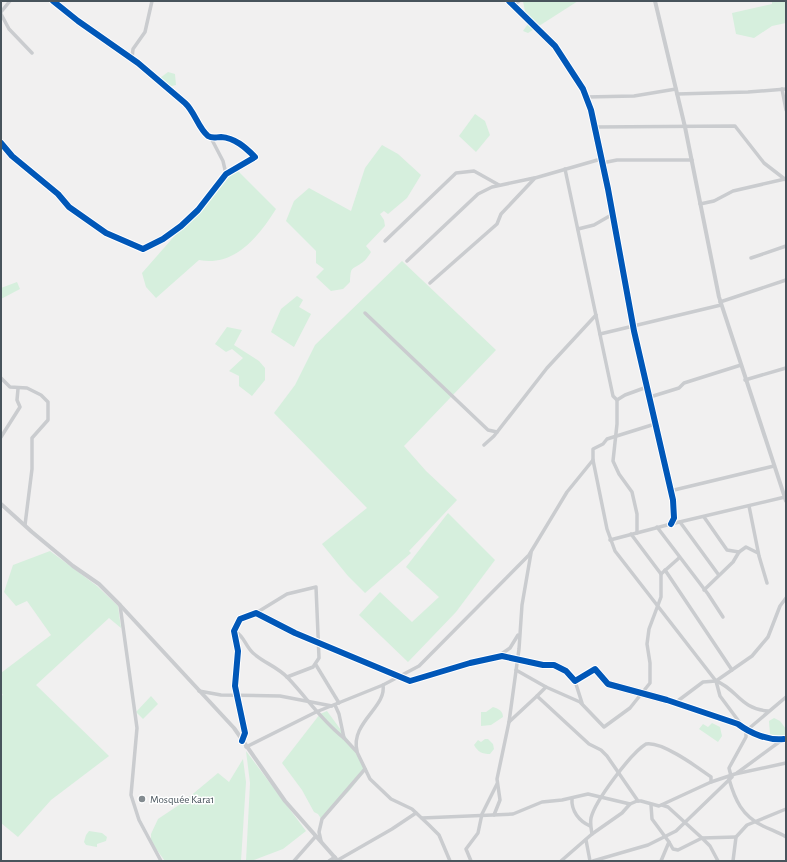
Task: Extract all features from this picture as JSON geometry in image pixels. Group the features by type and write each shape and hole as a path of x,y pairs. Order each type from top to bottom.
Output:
{"street":[{"path":"10,1 1,13 9,29 32,53"},
{"path":"53,1 104,40 132,58 190,108 204,132 211,138 223,162 226,174"},
{"path":"132,58 133,49 145,32 152,1"},
{"path":"509,1 555,46 583,89 586,97 595,127 613,214 633,327 670,491 674,513 671,524"},
{"path":"513,5 519,1"},
{"path":"610,540 671,524 785,499 721,303 685,127 655,1"},
{"path":"586,97 634,96 676,89"},
{"path":"677,94 748,92 784,89 786,110"},
{"path":"595,127 735,126 764,163 786,179"},
{"path":"1,143 12,156 58,194 69,207 106,233 143,249 163,239 198,210 226,174 255,158 245,147 236,141 220,137 211,138"},
{"path":"407,262 478,194 499,185 535,178 565,169 602,161 692,160"},
{"path":"565,169 613,396 617,400 618,424 613,461 632,492 638,514 637,533"},
{"path":"385,241 456,173 474,171 499,185"},
{"path":"430,283 497,224 501,214 535,178"},
{"path":"700,204 714,201 733,191 786,179"},
{"path":"578,229 594,225 613,214"},
{"path":"751,258 786,246"},
{"path":"600,334 633,327 721,303 786,280"},
{"path":"365,313 488,430 497,432"},
{"path":"484,445 497,432 547,368 596,315"},
{"path":"650,397 679,388 684,383 741,365"},
{"path":"746,380 786,368"},
{"path":"1,378 10,387 18,389 26,388 44,398 48,402 48,420 32,438 32,469 25,525"},
{"path":"617,400 647,387"},
{"path":"1,437 20,407 17,400 18,389"},
{"path":"655,424 607,439 593,449 593,460 600,502 610,540 615,550 716,681 720,696 746,731 746,737 728,768 740,808 755,822 779,832 786,837"},
{"path":"246,747 316,712 383,685 418,666 516,570 532,551 567,492 593,460"},
{"path":"670,491 774,466"},
{"path":"781,486 786,484"},
{"path":"1,504 73,566 99,584 120,605 234,728 285,801 337,860"},
{"path":"749,506 758,552 767,583"},
{"path":"704,517 727,550 739,552"},
{"path":"680,522 718,574"},
{"path":"656,528 704,590 723,618"},
{"path":"516,670 546,687 582,703 604,727 630,708 650,683 650,663 647,644 649,629 659,606 661,597 661,574 631,534"},
{"path":"704,590 718,574 733,562 739,552 746,547 758,552"},
{"path":"472,861 466,849 478,833 481,817 497,784 518,658 519,634 532,551"},
{"path":"661,574 679,558"},
{"path":"665,570 732,670"},
{"path":"242,741 245,732 237,695 235,675 238,651 234,630 240,619 256,613 287,594 316,586 319,658 316,665 287,677"},
{"path":"716,681 752,656 768,637 780,606 786,598"},
{"path":"120,605 137,728 131,794 138,820 161,861"},
{"path":"256,613 295,633 370,662 399,677 413,681 462,665 497,657 518,658 538,664 554,665 566,671 575,681 582,703"},
{"path":"234,630 240,634 251,652 274,666 287,677 316,712 357,752"},
{"path":"497,657 510,648 519,634"},
{"path":"316,665 339,714 344,738"},
{"path":"575,681 595,669 606,684 675,703 738,724 746,731 772,739 785,738"},
{"path":"675,703 703,682 716,681 722,683 738,698 756,710 768,711"},
{"path":"383,685 383,692 380,702 367,716 357,738 357,752 370,780 383,789 391,799 416,813 439,835 450,861"},
{"path":"508,722 546,687"},
{"path":"199,691 221,695 280,696 335,705"},
{"path":"536,696 589,744 607,756 620,772 638,801"},
{"path":"746,731 786,697"},
{"path":"662,805 711,782 736,774 785,738"},
{"path":"592,834 590,826 591,816 620,772 644,745 651,743 658,744 686,760 711,777 711,782"},
{"path":"736,774 786,763"},
{"path":"321,842 319,832 322,819 365,769"},
{"path":"586,840 594,861 648,845 676,831 730,777"},
{"path":"494,816 500,800 497,784"},
{"path":"422,818 481,817 513,814 542,802 588,794 603,796 630,804"},
{"path":"572,798 572,808 577,815 590,826"},
{"path":"561,861 592,834 622,813 630,804 638,801 651,805 662,805 668,807 695,830 710,846 718,861"},
{"path":"651,805 652,819 673,849 678,850 689,843 702,838 736,837"},
{"path":"733,861 736,837 747,825 786,809"},
{"path":"329,861 337,860 392,829 416,813"},
{"path":"294,861 316,836"},
{"path":"661,861 669,842"}],"green space":[{"path":"523,1 578,1 528,33 523,31 530,21 526,17"},
{"path":"772,1 786,1 786,23 772,26 754,38 736,34 732,13 772,4"},
{"path":"168,72 175,74 176,85 167,87 158,83 160,78"},
{"path":"475,114 485,121 490,135 476,152 459,136"},
{"path":"382,145 398,154 421,175 407,198 388,214 384,211 380,214 384,220 385,226 366,246 371,252 364,261 352,269 350,282 343,289 331,291 316,277 324,269 316,263 316,251 286,221 294,201 309,188 351,211 365,168"},
{"path":"237,170 276,209 254,239 245,247 224,259 212,261 199,260 156,298 146,287 142,273 228,175"},
{"path":"402,261 496,350 404,446 426,471 457,500 409,551 411,553 365,593 348,576 322,544 367,508 274,413 295,385 315,345"},
{"path":"17,282 20,289 1,299 1,288"},
{"path":"297,296 303,300 299,307 311,314 294,347 271,332 281,309"},
{"path":"227,327 242,330 234,345 259,361 265,368 265,380 252,396 239,386 239,376 229,371 243,358 232,349 226,352 215,344"},
{"path":"448,513 495,560 456,612 408,662 359,615 380,592 412,622 439,597 406,567"},
{"path":"50,551 97,586 118,606 121,628 109,618 36,685 109,756 51,800 18,837 1,823 1,696 3,695 1,692 1,673 51,635 27,601 16,606 4,592 13,565"},
{"path":"151,696 158,704 143,719 136,712"},
{"path":"493,707 500,710 503,717 491,725 481,726 481,712 486,712"},
{"path":"327,711 357,752 365,771 350,790 322,820 318,814 314,812 302,790 282,763 320,714"},
{"path":"774,718 780,721 786,729 785,736 781,737 770,734 769,721"},
{"path":"712,723 720,727 722,736 718,742 699,729 703,724 708,727"},
{"path":"488,739 493,744 494,749 490,754 480,752 474,745 478,740 481,742"},
{"path":"246,751 306,831 283,849 251,861 246,861 250,783"},
{"path":"243,759 246,782 241,861 165,861 151,842 151,834 158,819 182,803 218,773 229,782"},
{"path":"89,831 102,833 107,837 106,841 97,844 97,847 86,845 84,842"}],"cycle path":[{"path":"1,143 12,156 58,194 69,207 106,233 143,249 163,239 181,226 198,210 226,174 255,157 244,147 231,139 221,137 213,138 208,136 185,103 138,63 78,21 53,1"},
{"path":"509,1 555,46 583,89 591,110 608,189 634,331 673,500 674,518 671,524"},
{"path":"242,741 245,733 235,686 238,651 234,631 240,619 256,613 295,633 410,681 470,663 502,656 543,665 554,665 566,671 575,681 595,669 608,684 667,700 738,724 766,738 784,739"}],"place":[{"name":"Mosquée Kara1","path":"142,799"}]}
